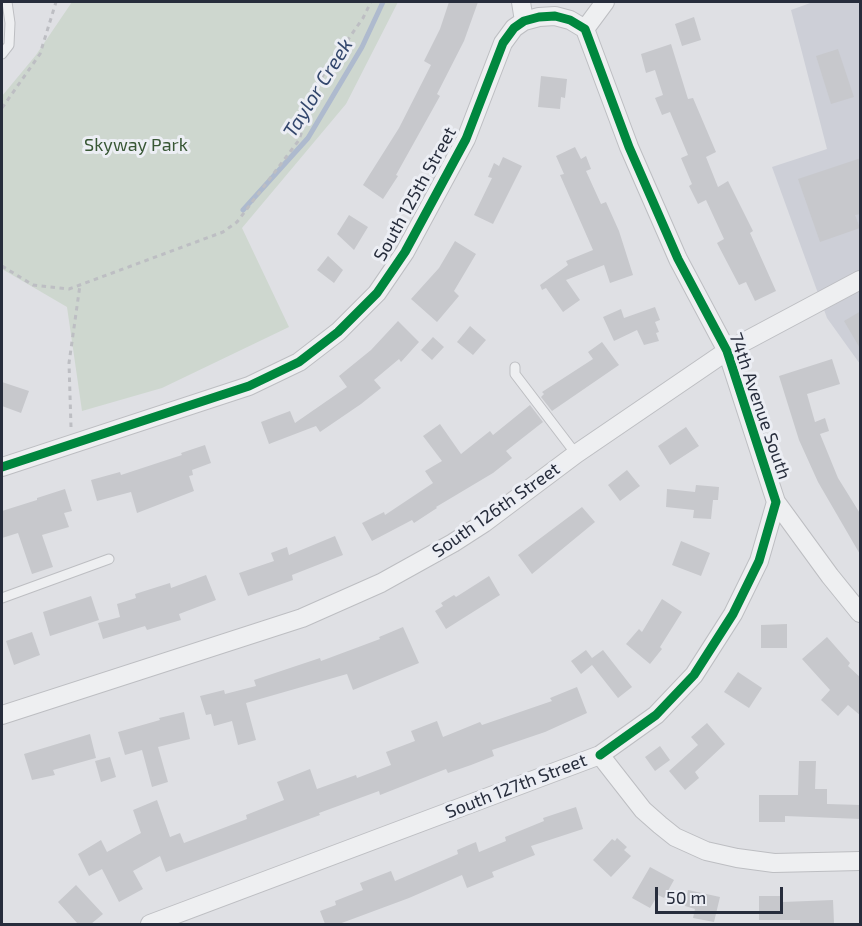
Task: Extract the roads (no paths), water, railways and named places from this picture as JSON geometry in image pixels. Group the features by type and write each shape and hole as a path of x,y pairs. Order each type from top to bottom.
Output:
{"street":[{"path":"521,2 524,21 555,16 570,20 585,29 605,2"},
{"name":"South 125th Street","path":"2,466 249,386 299,362 338,332 376,293 405,252 466,139 503,43 514,28 524,21"},
{"name":"74th Avenue South","path":"585,29 629,147 678,259 727,351 776,502 759,561 732,614 694,675 656,715 600,755"},
{"name":"South 126th Street","path":"2,715 302,618 381,583 484,523 576,454 727,351 861,280"},
{"path":"776,502 830,576 861,613"},
{"name":"South 127th Street","path":"150,924 600,755 643,810 675,837 706,851 774,863 861,861"}],"lane":[{"path":"2,54 9,45 10,23 7,2"},
{"path":"515,367 515,374 576,454"},
{"path":"2,597 109,559"}],"waterway":[{"name":"Taylor Creek","path":"243,210 308,138 362,47 383,2"}],"park label":[{"name":"Skyway Park","path":"136,145"}]}
